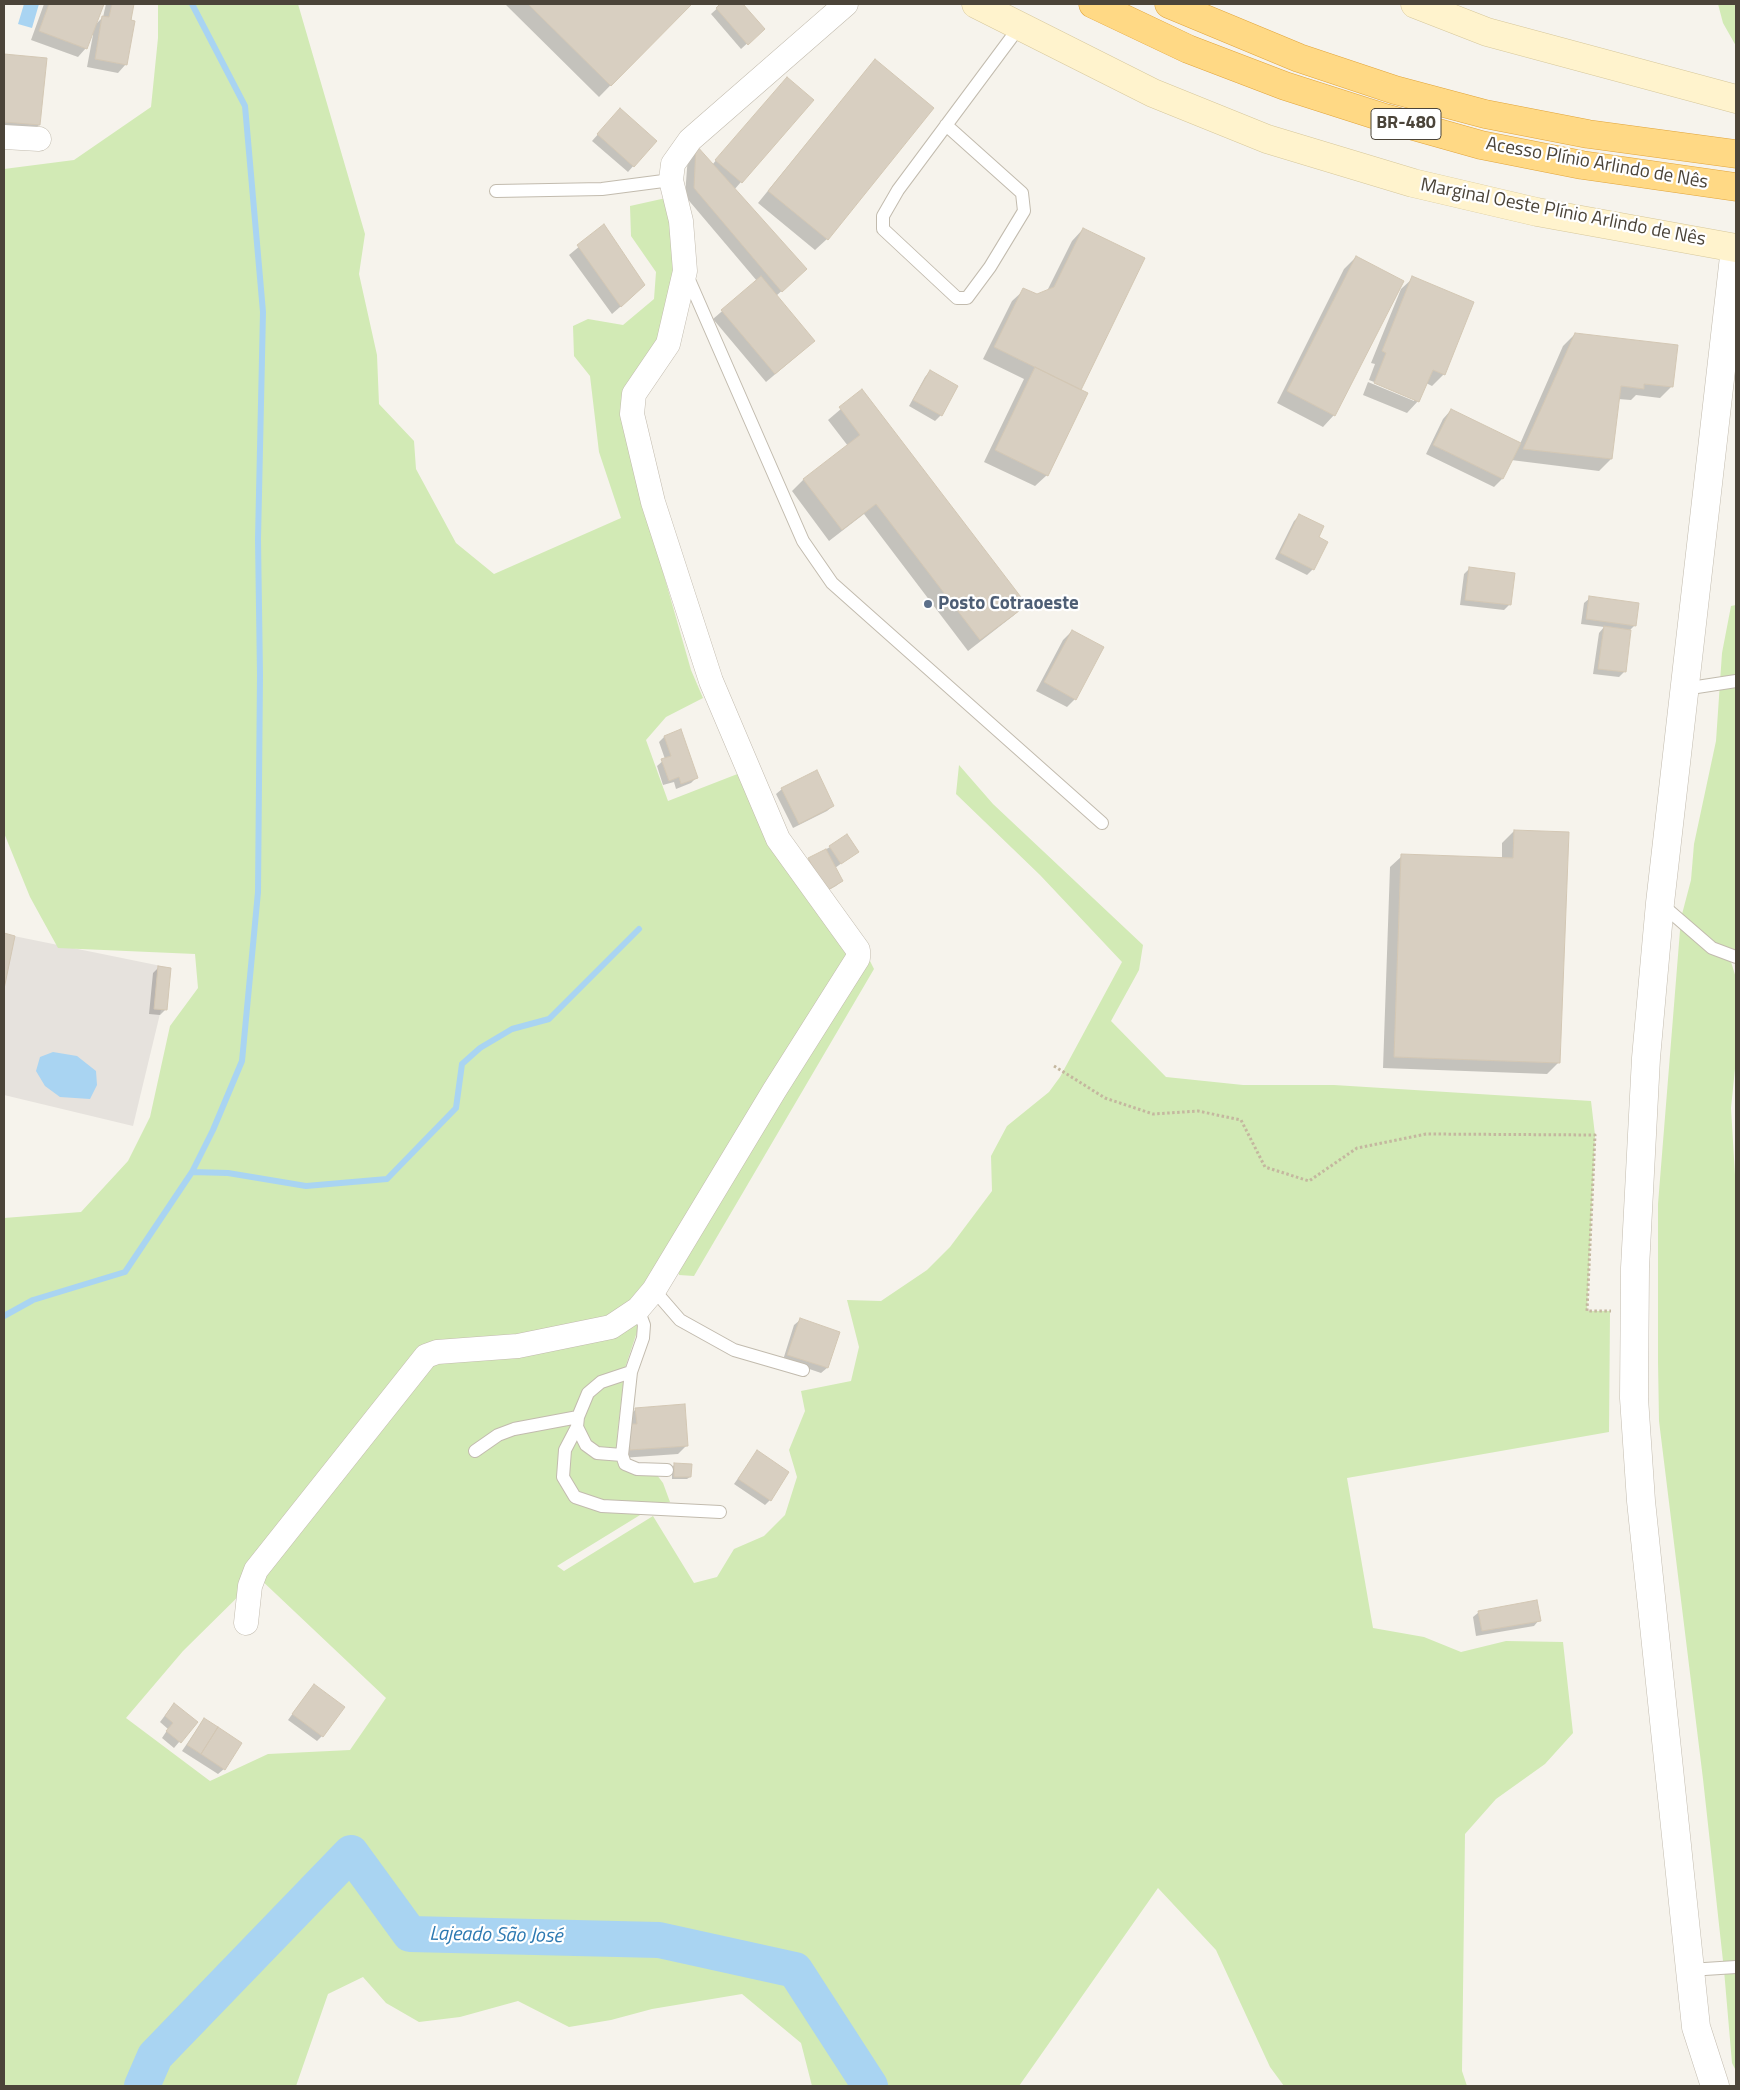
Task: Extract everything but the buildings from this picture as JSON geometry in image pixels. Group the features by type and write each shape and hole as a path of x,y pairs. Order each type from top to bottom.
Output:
{"highway":[{"name":"Acesso Plínio Arlindo de Nês","path":"1093,4 1188,49 1285,86 1394,121 1481,145 1573,163 1736,187"},
{"name":"Acesso Plínio Arlindo de Nês","path":"1169,4 1299,58 1395,90 1476,112 1588,134 1736,154"}],"main road":[{"name":"Marginal Oeste Plínio Arlindo de Nês","path":"976,4 1153,93 1268,140 1413,183 1518,208 1736,248"},
{"path":"1415,4 1487,32 1732,96"}],"street":[{"path":"246,1623 250,1586 256,1570 426,1356 438,1352 518,1346 611,1327 638,1309 654,1290 774,1091 858,958 858,950 778,840 711,681 653,502 632,414 634,394 668,344 685,271 681,221 671,180 673,164 690,140 846,4"},
{"path":"4,137 39,139"},
{"path":"1715,2086 1696,2027 1641,1501 1634,1398 1634,1268 1646,1058 1660,903 1736,248"}],"lane":[{"path":"946,125 1022,193 1024,211 990,267 967,298 957,298 884,229 883,216 898,190 946,125 1020,26"},
{"path":"496,192 602,189 671,180"},
{"path":"685,271 803,541 832,583 1102,823"},
{"path":"1684,689 1736,681"},
{"path":"1660,903 1712,948 1736,957"},
{"path":"654,1290 680,1320 734,1350 804,1370"},
{"path":"638,1309 644,1325 643,1338 631,1372 622,1455 625,1464 637,1469 667,1470"},
{"path":"631,1372 601,1382 588,1393 565,1450 563,1477 575,1497 602,1506 720,1512"},
{"path":"475,1451 498,1435 514,1429 577,1422"},
{"path":"577,1422 586,1445 596,1453 622,1455"},
{"path":"1689,1970 1736,1967"}],"path":[{"path":"1054,1066 1105,1098 1153,1114 1198,1111 1241,1120 1265,1167 1309,1181 1357,1148 1426,1134 1595,1135 1587,1311 1634,1310"}],"shaded area":[{"path":"4,934 171,968 133,1126 4,1095"}],"green space":[{"path":"158,4 298,4 365,234 359,274 377,355 379,404 414,441 416,469 456,543 494,574 621,518 599,452 590,376 574,356 573,326 588,319 623,325 654,299 656,272 631,236 630,206 666,198 676,270 664,338 626,398 645,509 691,670 703,698 666,717 646,740 668,801 740,773 866,953 874,969 694,1276 679,1275 678,1268 637,1332 625,1368 617,1454 657,1475 663,1483 670,1502 658,1504 557,1566 564,1571 653,1516 694,1583 717,1577 734,1549 764,1536 785,1515 797,1477 789,1450 805,1411 801,1391 851,1381 859,1347 847,1300 881,1301 927,1270 950,1247 992,1191 991,1156 1007,1126 1049,1092 1060,1077 1122,962 1040,875 956,794 959,765 993,804 1143,945 1139,970 1111,1021 1166,1077 1243,1085 1334,1085 1591,1101 1595,1135 1587,1311 1610,1311 1609,1432 1347,1478 1373,1628 1424,1637 1461,1652 1506,1641 1563,1642 1573,1733 1545,1764 1496,1799 1465,1834 1462,2071 1467,2086 1284,2086 1270,2067 1216,1950 1158,1888 1019,2086 812,2086 801,2043 742,1994 652,2009 611,2020 569,2027 518,2001 460,2017 419,2022 386,2003 363,1977 328,1994 296,2086 4,2086 4,1218 81,1212 128,1161 150,1117 170,1026 198,988 195,954 58,948 30,897 4,833 4,169 74,160 151,107 158,38","holes":["258,1577 386,1698 350,1750 268,1754 210,1781 126,1718 183,1651"]},
{"path":"1718,4 1736,4 1736,46 1723,23"},
{"path":"1736,605 1736,953 1728,952 1736,978 1736,1059 1731,1108 1736,1192 1736,2071 1732,2063 1703,1779 1659,1421 1658,1204 1681,918 1691,880 1694,844 1716,741 1722,653 1731,606"}],"water":[{"path":"24,4 39,4 32,28 18,24"},
{"path":"53,1052 77,1056 96,1071 97,1085 90,1099 60,1097 45,1086 36,1071 40,1057"}],"waterway":[{"path":"4,1316 33,1300 125,1272 192,1172 213,1130 242,1061 258,892 260,675 258,539 263,312 245,106 192,4"},
{"path":"192,1172 228,1173 306,1186 387,1179 456,1108 462,1064 480,1048 512,1029 549,1019 639,929"},
{"name":"Lajeado São José","path":"142,2086 155,2056 351,1853 410,1934 659,1940 795,1970 870,2086"}],"place":[{"name":"Posto Cotraoeste","path":"928,604"}]}
